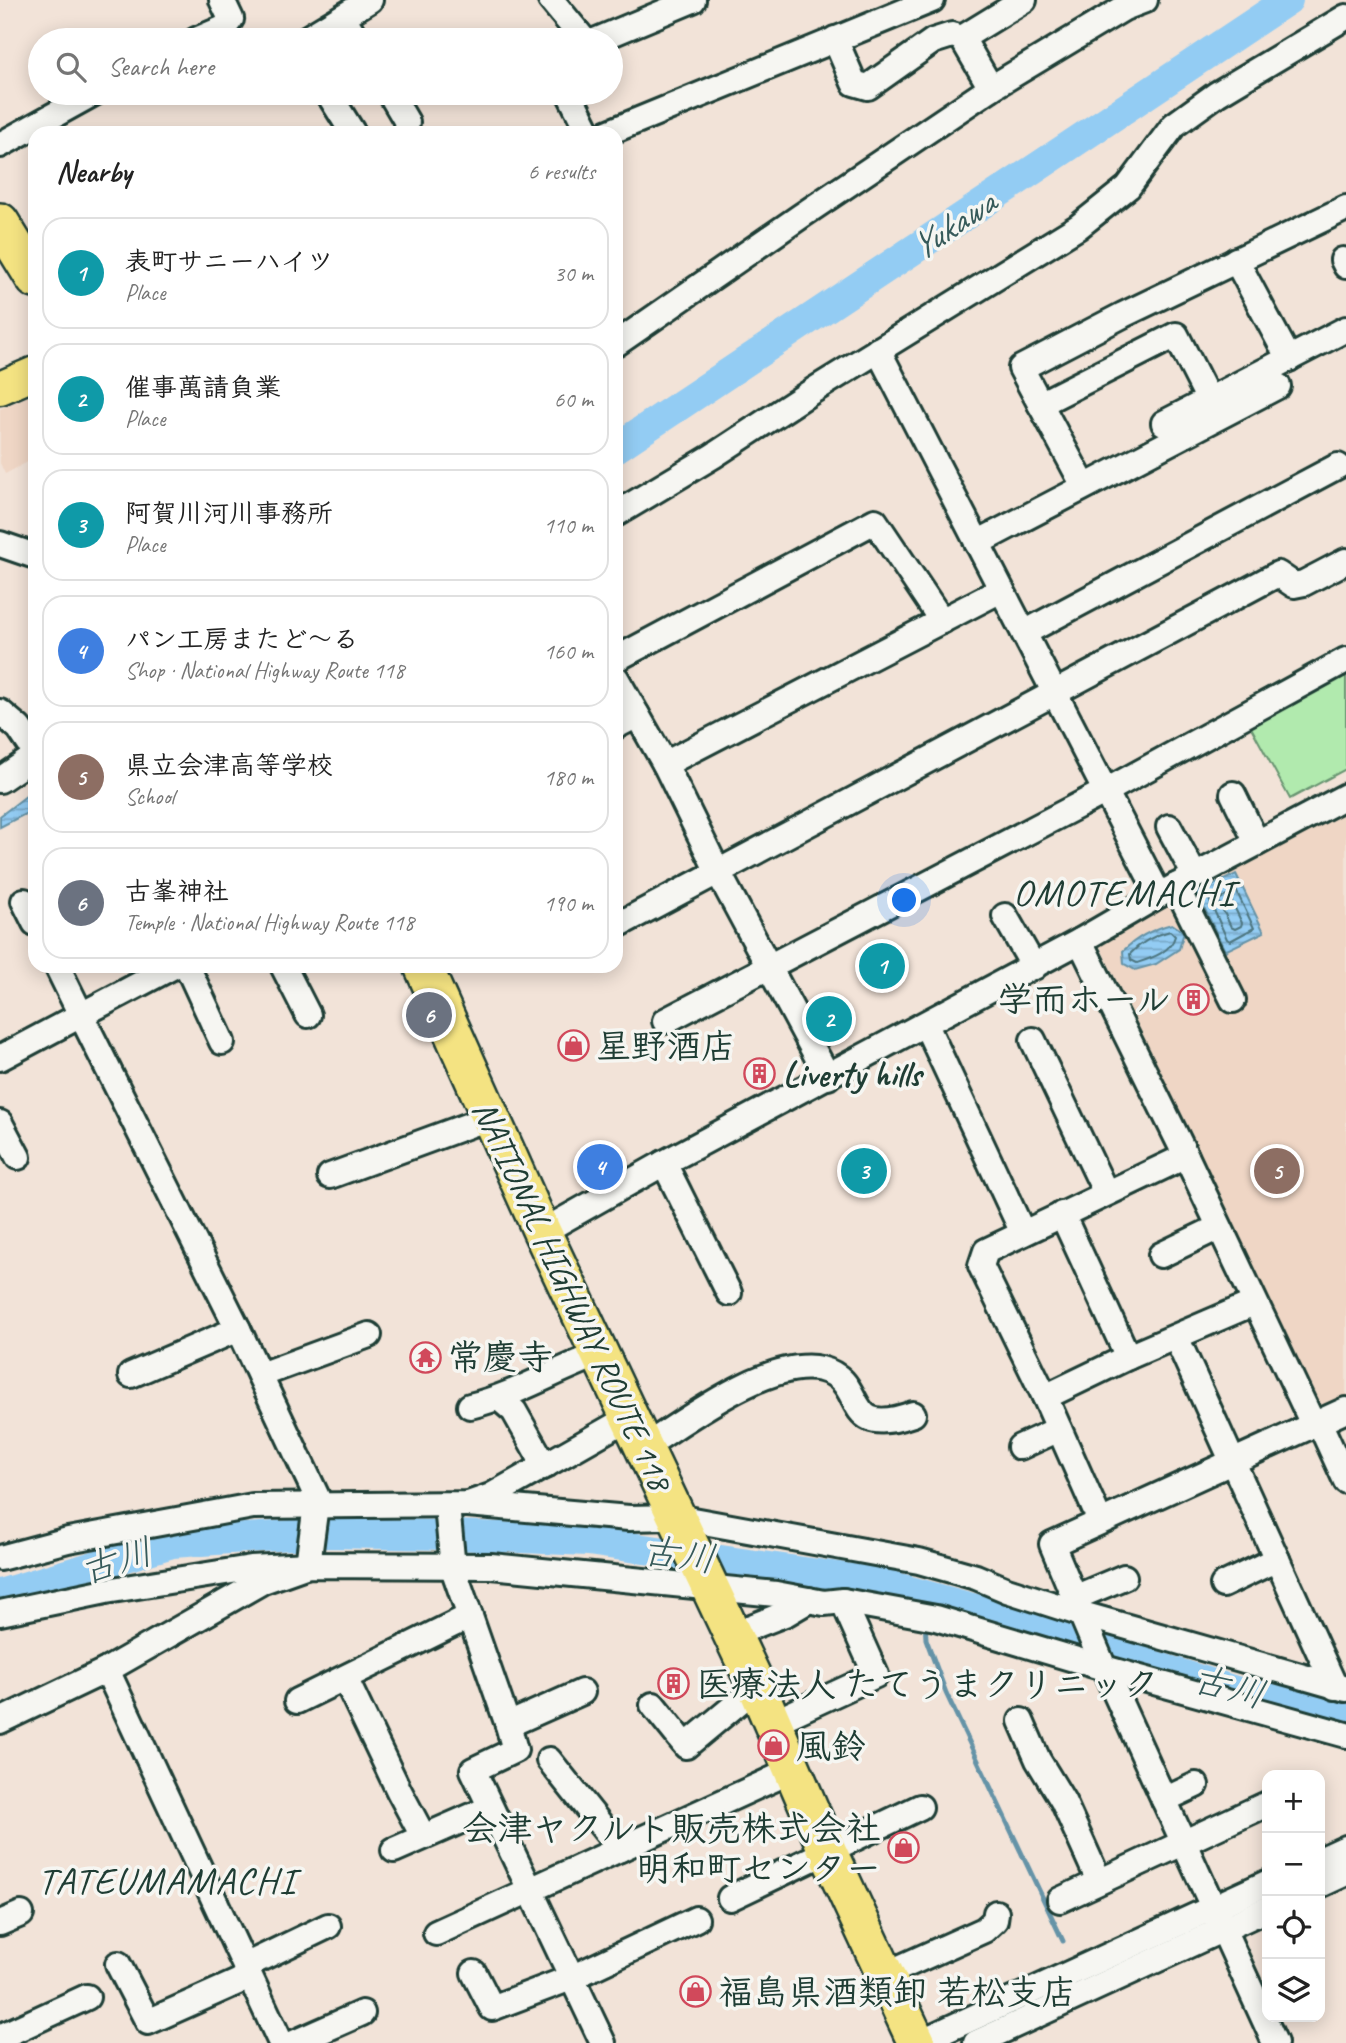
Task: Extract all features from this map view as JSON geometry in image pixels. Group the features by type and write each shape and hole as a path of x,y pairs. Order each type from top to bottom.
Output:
{"highway":[{"path":"0,222 28,268"},
{"name":"NATIONAL HIGHWAY ROUTE 118","path":"426,973 541,1232 757,1687 828,1852 917,2043"}],"main road":[{"path":"0,388 28,376"}],"street":[{"path":"222,0 231,19 224,28"},
{"path":"324,28 370,0"},
{"path":"551,0 574,28"},
{"path":"623,29 693,0"},
{"path":"623,126 933,0"},
{"path":"962,38 1024,0"},
{"path":"623,339 991,88 1130,3"},
{"path":"343,17 350,28"},
{"path":"623,510 1078,228 1128,187 1174,125 1217,94 1346,17"},
{"path":"835,38 854,83 868,87 933,41 953,35 962,38 991,88"},
{"path":"34,126 72,105"},
{"path":"336,105 349,126"},
{"path":"397,105 407,122 406,126"},
{"path":"575,105 586,126"},
{"path":"0,145 28,130"},
{"path":"1084,486 1021,368 1123,315 1346,208"},
{"path":"1236,260 1289,359"},
{"path":"1164,423 1346,329"},
{"path":"1040,404 1176,335 1209,400"},
{"path":"878,350 1106,790 1177,886 1233,1000"},
{"path":"977,543 1278,386"},
{"path":"1024,633 1338,466"},
{"path":"623,655 875,521 942,621"},
{"path":"0,544 28,554"},
{"path":"623,922 1278,574 1294,585 1304,583 1346,561"},
{"path":"665,764 1001,590"},
{"path":"665,1021 1106,790 1346,660"},
{"path":"0,712 19,728 28,743"},
{"path":"626,721 665,764 828,1077"},
{"path":"0,780 28,759"},
{"path":"1233,794 1257,843"},
{"path":"541,1232 1346,796"},
{"path":"1169,827 1177,886"},
{"path":"1005,916 1034,967"},
{"path":"1080,941 1186,1156 1254,1303 1346,1481"},
{"path":"60,973 238,1329 317,1497 308,1565"},
{"path":"0,1058 161,973"},
{"path":"190,973 222,1042"},
{"path":"287,973 308,1015"},
{"path":"926,1025 1023,1233"},
{"path":"1033,1040 1106,1193"},
{"path":"330,1176 491,1117"},
{"path":"0,1122 18,1157"},
{"path":"1100,1521 1045,1397 981,1266 986,1251 1186,1156"},
{"path":"664,1163 729,1293"},
{"path":"1062,1214 1128,1357"},
{"path":"1161,1255 1219,1227"},
{"path":"1045,1397 1128,1357 1254,1303"},
{"path":"131,1375 238,1329"},
{"path":"260,1376 369,1335"},
{"path":"1176,1337 1277,1559 1340,1688"},
{"path":"470,1406 500,1399 577,1362 600,1354"},
{"path":"457,1505 491,1496 545,1466 637,1432 762,1378 796,1370 818,1368 834,1373 843,1380 858,1409 866,1417 876,1421 892,1421 913,1414"},
{"path":"500,1399 514,1411 545,1466"},
{"path":"1275,2043 1104,1668 1052,1544 1346,1410"},
{"path":"1020,1447 1059,1429"},
{"path":"457,1505 453,1568 515,1750 472,1770 603,2043"},
{"path":"0,1558 68,1540 253,1506 457,1505 677,1519 919,1562 976,1577 1007,1590 1078,1606 1340,1688"},
{"path":"1223,1585 1277,1559"},
{"path":"0,1721 107,1670 263,1581 308,1565"},
{"path":"0,1613 189,1577 251,1568 308,1565 453,1568 491,1566 707,1584 824,1603 843,1601 926,1617 1346,1735"},
{"path":"1078,1606 1124,1577"},
{"path":"731,1634 786,1613 809,1600"},
{"path":"772,1723 876,1675 843,1601"},
{"path":"297,1701 470,1616"},
{"path":"107,1670 281,2043"},
{"path":"345,1678 423,1836"},
{"path":"653,1705 686,1746 757,1687"},
{"path":"508,1725 582,1692"},
{"path":"1021,1721 1038,1759 1063,1801 1099,1881"},
{"path":"550,1760 620,1849"},
{"path":"436,1933 793,1770"},
{"path":"1164,1800 1196,1785"},
{"path":"1060,1900 1262,1806"},
{"path":"730,1898 920,1807"},
{"path":"394,1850 489,1808"},
{"path":"1325,1858 1346,1848"},
{"path":"1325,1883 1346,1873"},
{"path":"976,2043 1218,1919 1262,1888"},
{"path":"917,2043 1218,1919 1262,1910"},
{"path":"886,1974 984,1930 995,1920 996,1913"},
{"path":"474,1973 492,2008 571,1979 696,1919"},
{"path":"118,1964 148,2022 328,1926"},
{"path":"0,2037 88,1997"},
{"path":"294,2043 362,2012"}],"shaded area":[{"path":"28,396 28,462 5,474 0,463 0,409"},
{"path":"1346,810 1346,1402 1324,1412 1097,940"}],"green space":[{"path":"1346,666 1346,769 1290,799 1247,720"}],"water":[{"path":"28,794 28,813 0,827 0,816"},
{"path":"1236,874 1264,932 1225,951 1197,893"},
{"path":"1172,924 1184,932 1179,949 1156,964 1135,970 1124,964 1123,951 1128,946 1145,934"}],"waterway":[{"name":"Yukawa","path":"623,443 1288,0"},
{"name":"古川","path":"0,1594 172,1543 321,1533 588,1541 881,1583 1001,1616 1239,1692 1346,1714"},
{"path":"922,1594 924,1608"},
{"path":"925,1621 926,1639 946,1693 1063,1941"}],"place":[{"name":"表町サニーハイツ","path":"882,966"},
{"name":"学而ホール","path":"1194,999"},
{"name":"古峯神社","path":"429,1015"},
{"name":"催事萬請負業","path":"829,1019"},
{"name":"星野酒店","path":"573,1046"},
{"name":"Liverty hills","path":"760,1074"},
{"name":"パン工房またど～る","path":"600,1167"},
{"name":"阿賀川河川事務所","path":"864,1171"},
{"name":"県立会津高等学校","path":"1277,1171"},
{"name":"常慶寺","path":"425,1357"},
{"name":"医療法人 たてうまクリニック","path":"673,1684"},
{"name":"風鈴","path":"773,1746"},
{"name":"会津ヤクルト販売株式会社 明和町センター","path":"904,1848"},
{"name":"福島県酒類卸 若松支店","path":"695,1992"}],"district":[{"name":"OMOTEMACHI","path":"1124,892"},
{"name":"TATEUMAMACHI","path":"167,1880"}]}
